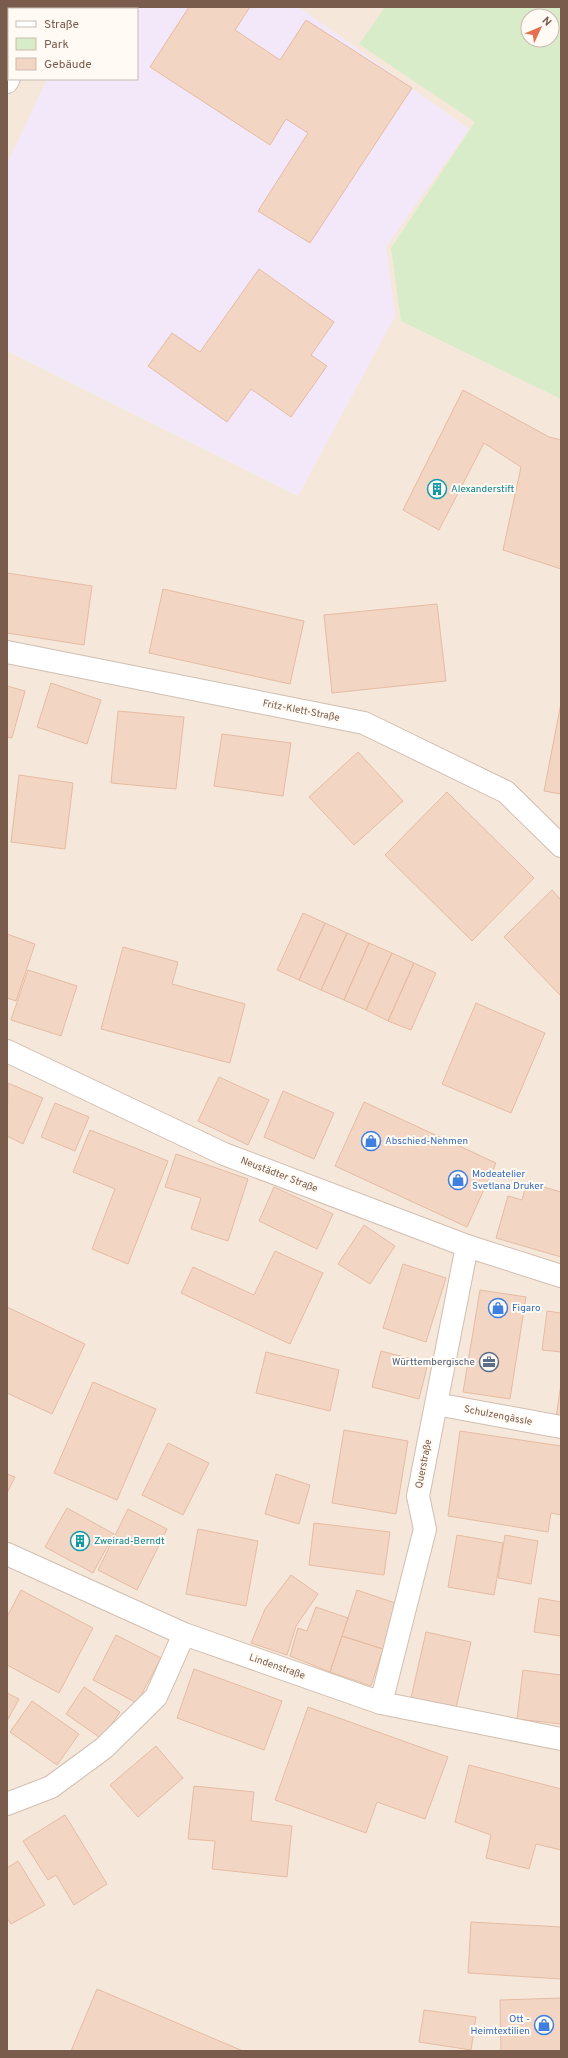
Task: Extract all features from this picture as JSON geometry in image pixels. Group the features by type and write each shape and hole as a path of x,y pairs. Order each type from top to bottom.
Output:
{"street":[{"name":"Fritz-Klett-Straße","path":"7,652 364,723 506,792 561,846"},
{"name":"Neustädter Straße","path":"7,1051 224,1154 467,1246 561,1276"},
{"name":"Querstraße","path":"380,1703 425,1529 418,1496 467,1246"},
{"name":"Schulzengässle","path":"436,1404 561,1428"},
{"name":"Lindenstraße","path":"7,1554 184,1634 380,1703 561,1738"},
{"path":"7,1804 51,1787 104,1748 156,1697 184,1634"}],"shaded area":[{"path":"7,7 561,7 561,2051 7,2051"},
{"path":"299,7 469,129 386,247 395,316 298,496 7,351 7,164 47,80 138,80 138,8 80,8"}],"green space":[{"path":"385,7 561,7 561,399 401,321 391,248 475,122 359,44"}],"building":[{"path":"189,7 250,7 235,30 280,60 306,20 412,88 310,243 258,211 308,133 286,119 270,145 150,67"},
{"path":"259,269 334,322 311,355 327,366 291,417 251,389 227,422 148,366 172,333 200,352"},
{"name":"Alexanderstift","path":"463,390 549,437 561,440 561,569 503,550 521,467 484,443 439,530 403,510"},
{"path":"7,573 92,586 84,645 7,633"},
{"path":"163,589 304,621 290,684 149,653"},
{"path":"437,604 446,681 332,693 324,615"},
{"path":"51,683 101,700 87,744 37,727"},
{"path":"7,686 25,691 12,738 7,737"},
{"path":"561,703 561,794 544,791"},
{"path":"118,711 184,717 176,789 111,783"},
{"path":"222,734 291,743 283,796 214,786"},
{"path":"358,752 403,801 354,845 309,797"},
{"path":"19,775 73,783 65,849 11,842"},
{"path":"447,792 534,878 472,941 385,855"},
{"path":"552,890 561,900 561,996 504,937"},
{"path":"303,913 325,923 299,980 277,970"},
{"path":"325,923 347,933 321,990 299,980"},
{"path":"347,933 369,943 344,1000 321,990"},
{"path":"7,934 35,944 16,1001 7,998"},
{"path":"369,943 392,953 366,1010 344,1000"},
{"path":"123,947 178,962 172,984 245,1004 230,1063 101,1029"},
{"path":"392,953 414,963 388,1021 366,1010"},
{"path":"414,963 436,973 411,1030 388,1021"},
{"path":"28,970 77,986 61,1036 11,1020"},
{"path":"476,1003 545,1033 511,1113 442,1084"},
{"path":"219,1077 269,1100 248,1145 198,1121"},
{"path":"8,1083 43,1098 23,1144 7,1136"},
{"path":"283,1091 334,1113 314,1159 264,1137"},
{"path":"364,1102 496,1163 467,1227 335,1166"},
{"path":"55,1103 89,1117 75,1151 41,1137"},
{"path":"90,1130 168,1161 128,1264 92,1249 115,1189 73,1172"},
{"path":"176,1154 248,1179 228,1241 191,1229 201,1198 165,1187"},
{"path":"527,1182 561,1192 561,1257 496,1238 508,1196 522,1200"},
{"path":"274,1187 333,1214 317,1249 259,1221"},
{"path":"364,1225 395,1246 370,1284 338,1264"},
{"path":"275,1251 323,1273 290,1344 181,1293 193,1267 254,1295"},
{"path":"403,1264 446,1278 426,1342 383,1328"},
{"path":"480,1290 526,1297 510,1399 463,1392"},
{"path":"7,1307 85,1344 52,1414 7,1393"},
{"path":"547,1311 561,1313 561,1352 542,1350"},
{"path":"381,1351 428,1363 419,1399 372,1387"},
{"path":"266,1352 339,1370 330,1411 256,1393"},
{"path":"93,1382 156,1409 117,1500 54,1473"},
{"path":"561,1383 561,1419 556,1418"},
{"path":"344,1430 408,1441 396,1514 332,1503"},
{"path":"460,1431 561,1446 561,1515 551,1513 548,1532 448,1516"},
{"path":"168,1443 209,1463 183,1515 142,1495"},
{"path":"7,1474 15,1477 7,1493"},
{"path":"276,1474 310,1485 299,1524 265,1514"},
{"name":"Zweirad-Berndt","path":"67,1508 114,1534 93,1573 45,1547"},
{"path":"128,1509 167,1529 137,1590 98,1570"},
{"path":"314,1523 390,1532 384,1575 309,1565"},
{"path":"198,1529 258,1541 246,1606 186,1594"},
{"path":"457,1535 503,1543 494,1595 448,1587"},
{"path":"505,1535 538,1541 531,1584 498,1578"},
{"path":"291,1575 318,1594 296,1626 287,1655 251,1643 265,1609"},
{"path":"21,1590 93,1628 59,1693 7,1665 7,1617"},
{"path":"357,1590 398,1604 383,1649 342,1636"},
{"path":"539,1598 561,1602 561,1636 534,1632"},
{"path":"316,1607 348,1618 330,1672 290,1656 298,1628 307,1631"},
{"path":"426,1632 471,1642 456,1708 411,1698"},
{"path":"116,1635 161,1658 137,1703 93,1680"},
{"path":"342,1636 383,1649 371,1686 330,1672"},
{"path":"194,1669 282,1701 264,1750 177,1718"},
{"path":"523,1670 561,1675 561,1724 517,1719"},
{"path":"84,1687 120,1712 102,1739 66,1714"},
{"path":"7,1693 19,1699 7,1721"},
{"path":"32,1701 79,1734 57,1765 10,1732"},
{"path":"308,1707 448,1757 425,1819 377,1802 366,1833 275,1800"},
{"path":"156,1746 183,1778 138,1817 110,1785"},
{"path":"469,1765 561,1789 561,1850 536,1844 529,1869 486,1858 491,1835 455,1822"},
{"path":"194,1786 254,1792 251,1821 292,1826 287,1877 212,1869 215,1841 188,1839"},
{"path":"65,1815 107,1884 74,1905 56,1875 48,1880 23,1841"},
{"path":"18,1861 45,1905 11,1924 7,1918 7,1868"},
{"path":"471,1922 561,1927 561,1979 468,1973"},
{"path":"97,1989 243,2051 71,2051"},
{"path":"561,1998 561,2051 501,2051 500,2000"},
{"path":"424,2010 476,2017 471,2050 419,2042"}],"place":[{"name":"Alexanderstift","path":"437,489"},
{"name":"Abschied-Nehmen","path":"371,1141"},
{"name":"Modeatelier Svetlana Druker","path":"458,1180"},
{"name":"Figaro","path":"498,1308"},
{"name":"Württembergische","path":"489,1362"},
{"name":"Zweirad-Berndt","path":"80,1541"},
{"name":"Ott - Heimtextilien","path":"544,2025"}]}
